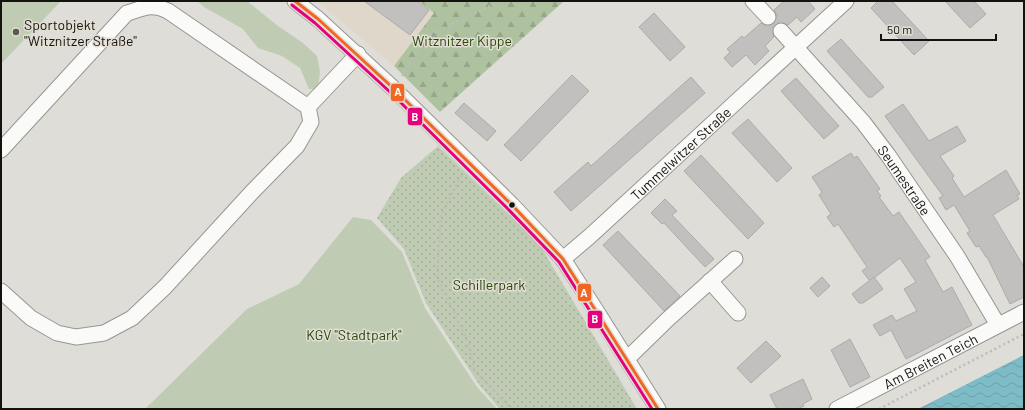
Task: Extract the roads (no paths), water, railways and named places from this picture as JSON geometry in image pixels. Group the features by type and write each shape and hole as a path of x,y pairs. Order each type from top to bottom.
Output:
{"street":[{"path":"295,1 358,54 512,205 563,259 658,409"},
{"path":"753,1 768,17"},
{"name":"Tummelwitzer Straße","path":"563,259 589,237 846,1"},
{"path":"1,150 127,13 147,7 158,6 168,11 308,107 311,122 297,146 252,192 165,287 132,318 104,333 76,338 57,333 31,318 1,291"},
{"path":"781,31 797,47"},
{"name":"Seumestraße","path":"797,47 863,122 888,155 957,256 998,326"},
{"path":"308,107 358,54"},
{"path":"627,359 710,280 735,259"},
{"path":"710,280 738,312"},
{"name":"Am Breiten Teich","path":"837,409 1024,312"}],"water":[{"path":"1024,355 1024,409 918,409"}],"tunnel":[{"path":"768,17 781,31"}],"place":[{"name":"Sportobjekt \"Witznitzer Straße\"","path":"16,32"}],"park label":[{"name":"Witznitzer Kippe","path":"462,40"},
{"name":"Schillerpark","path":"489,284"},
{"name":"KGV \"Stadtpark\"","path":"354,334"}]}
